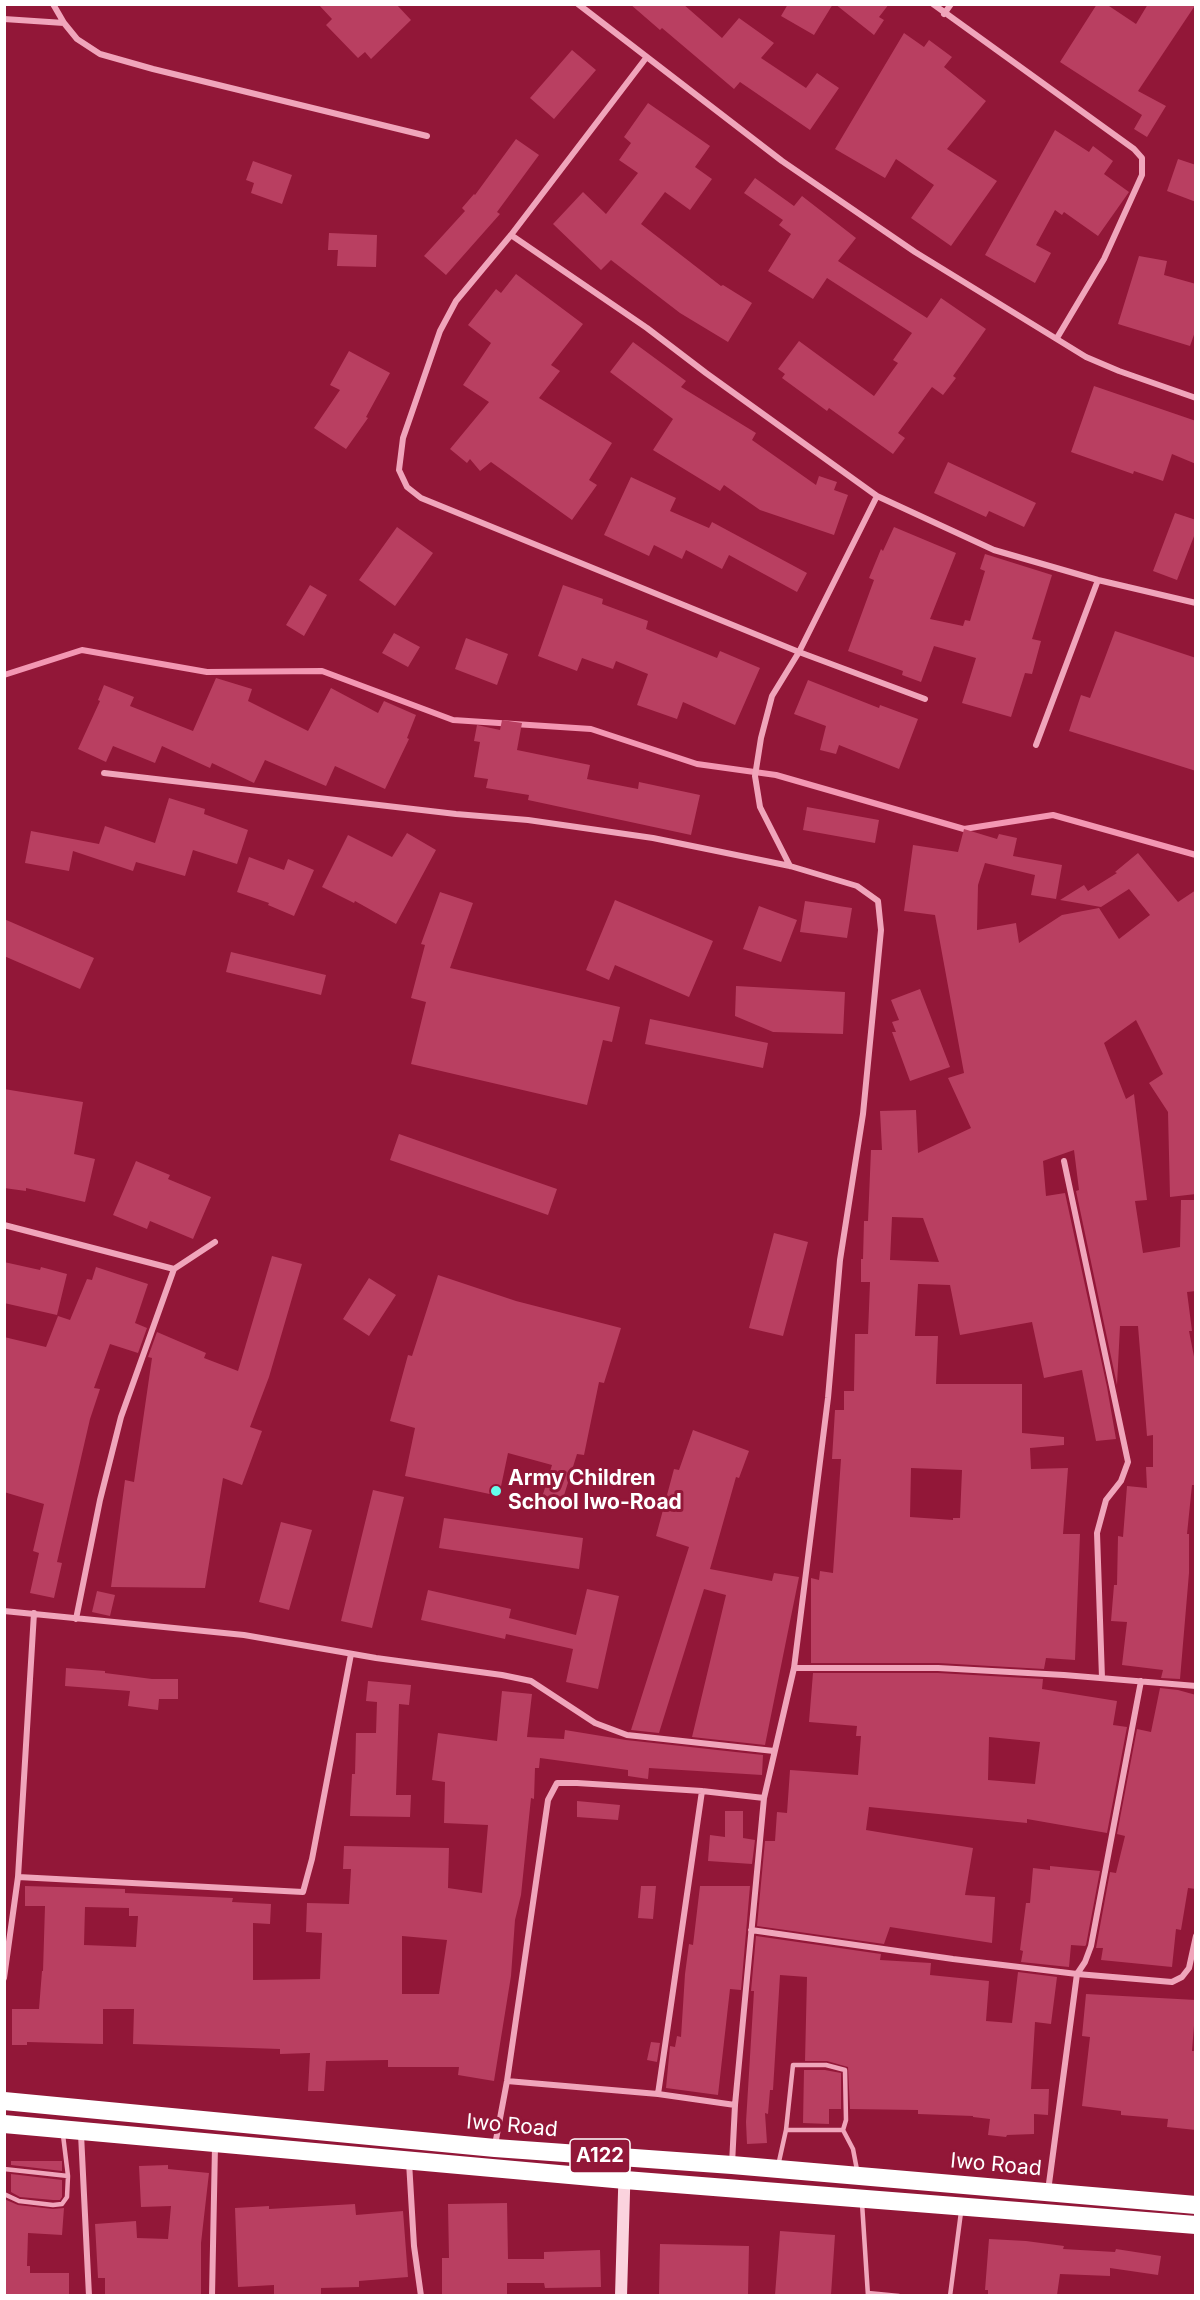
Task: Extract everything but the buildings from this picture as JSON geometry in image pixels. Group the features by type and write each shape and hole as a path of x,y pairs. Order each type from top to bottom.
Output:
{"highway":[{"name":"Iwo Road","path":"4,2100 495,2148 732,2164 1196,2205"},
{"name":"Iwo Road","path":"4,2124 625,2180 1196,2225"}],"street":[{"path":"53,4 77,39 100,54 427,136"},
{"path":"578,4 782,161 915,252 1086,357 1196,398"},
{"path":"933,4 1134,149 1142,158 1142,175 1104,260 1057,338"},
{"path":"944,14 951,4"},
{"path":"4,19 64,23"},
{"path":"646,58 511,235 456,301 440,331 403,438 399,470 407,487 422,498 799,652 925,699"},
{"path":"511,235 647,328 877,496 994,550 1098,580 1196,603"},
{"path":"790,866 760,807 755,777 772,696 799,652 877,496"},
{"path":"1036,745 1098,580"},
{"path":"104,773 456,814 528,820 653,838 790,866 857,886 878,901 881,930 863,1114 840,1260 828,1398 794,1668 764,1798 735,2105 732,2164"},
{"path":"1064,1161 1128,1462 1120,1481 1106,1500 1097,1533 1102,1678"},
{"path":"4,1225 174,1269"},
{"path":"76,1619 100,1500 121,1418 174,1269 215,1242"},
{"path":"4,1611 244,1635 351,1654 502,1675 531,1681 596,1723 627,1735 774,1751"},
{"path":"4,1978 18,1877 34,1613"},
{"path":"18,1877 303,1892 312,1859 351,1654"},
{"path":"794,1668 938,1668 1196,1686"},
{"path":"1048,2191 1077,1974 1091,1946 1141,1681"},
{"path":"495,2148 548,1800 557,1783 702,1791 764,1798"},
{"path":"658,2094 702,1791"},
{"path":"751,1930 953,1959 1077,1974 1172,1982 1182,1977 1189,1968 1196,1936"},
{"path":"507,2081 658,2094 735,2105"},
{"path":"81,2131 89,2295"},
{"path":"212,2295 215,2143"},
{"path":"621,2295 625,2158"},
{"path":"409,2161 414,2246 421,2295"}],"lane":[{"path":"777,2169 786,2130 793,2066 826,2065 845,2070 846,2120 843,2130 853,2149 858,2175"},
{"path":"4,2194 19,2201 62,2204 68,2197 68,2176 62,2130"},
{"path":"786,2130 843,2130"},
{"path":"4,2169 68,2176"},
{"path":"862,2197 868,2294 899,2295"},
{"path":"950,2295 961,2205"}],"waterway":[{"path":"4,675 82,650 207,672 322,671 453,720 591,729 697,764 776,775 964,829 1053,815 1196,855"}],"place":[{"name":"Army Children School Iwo-Road","path":"496,1491"}]}
